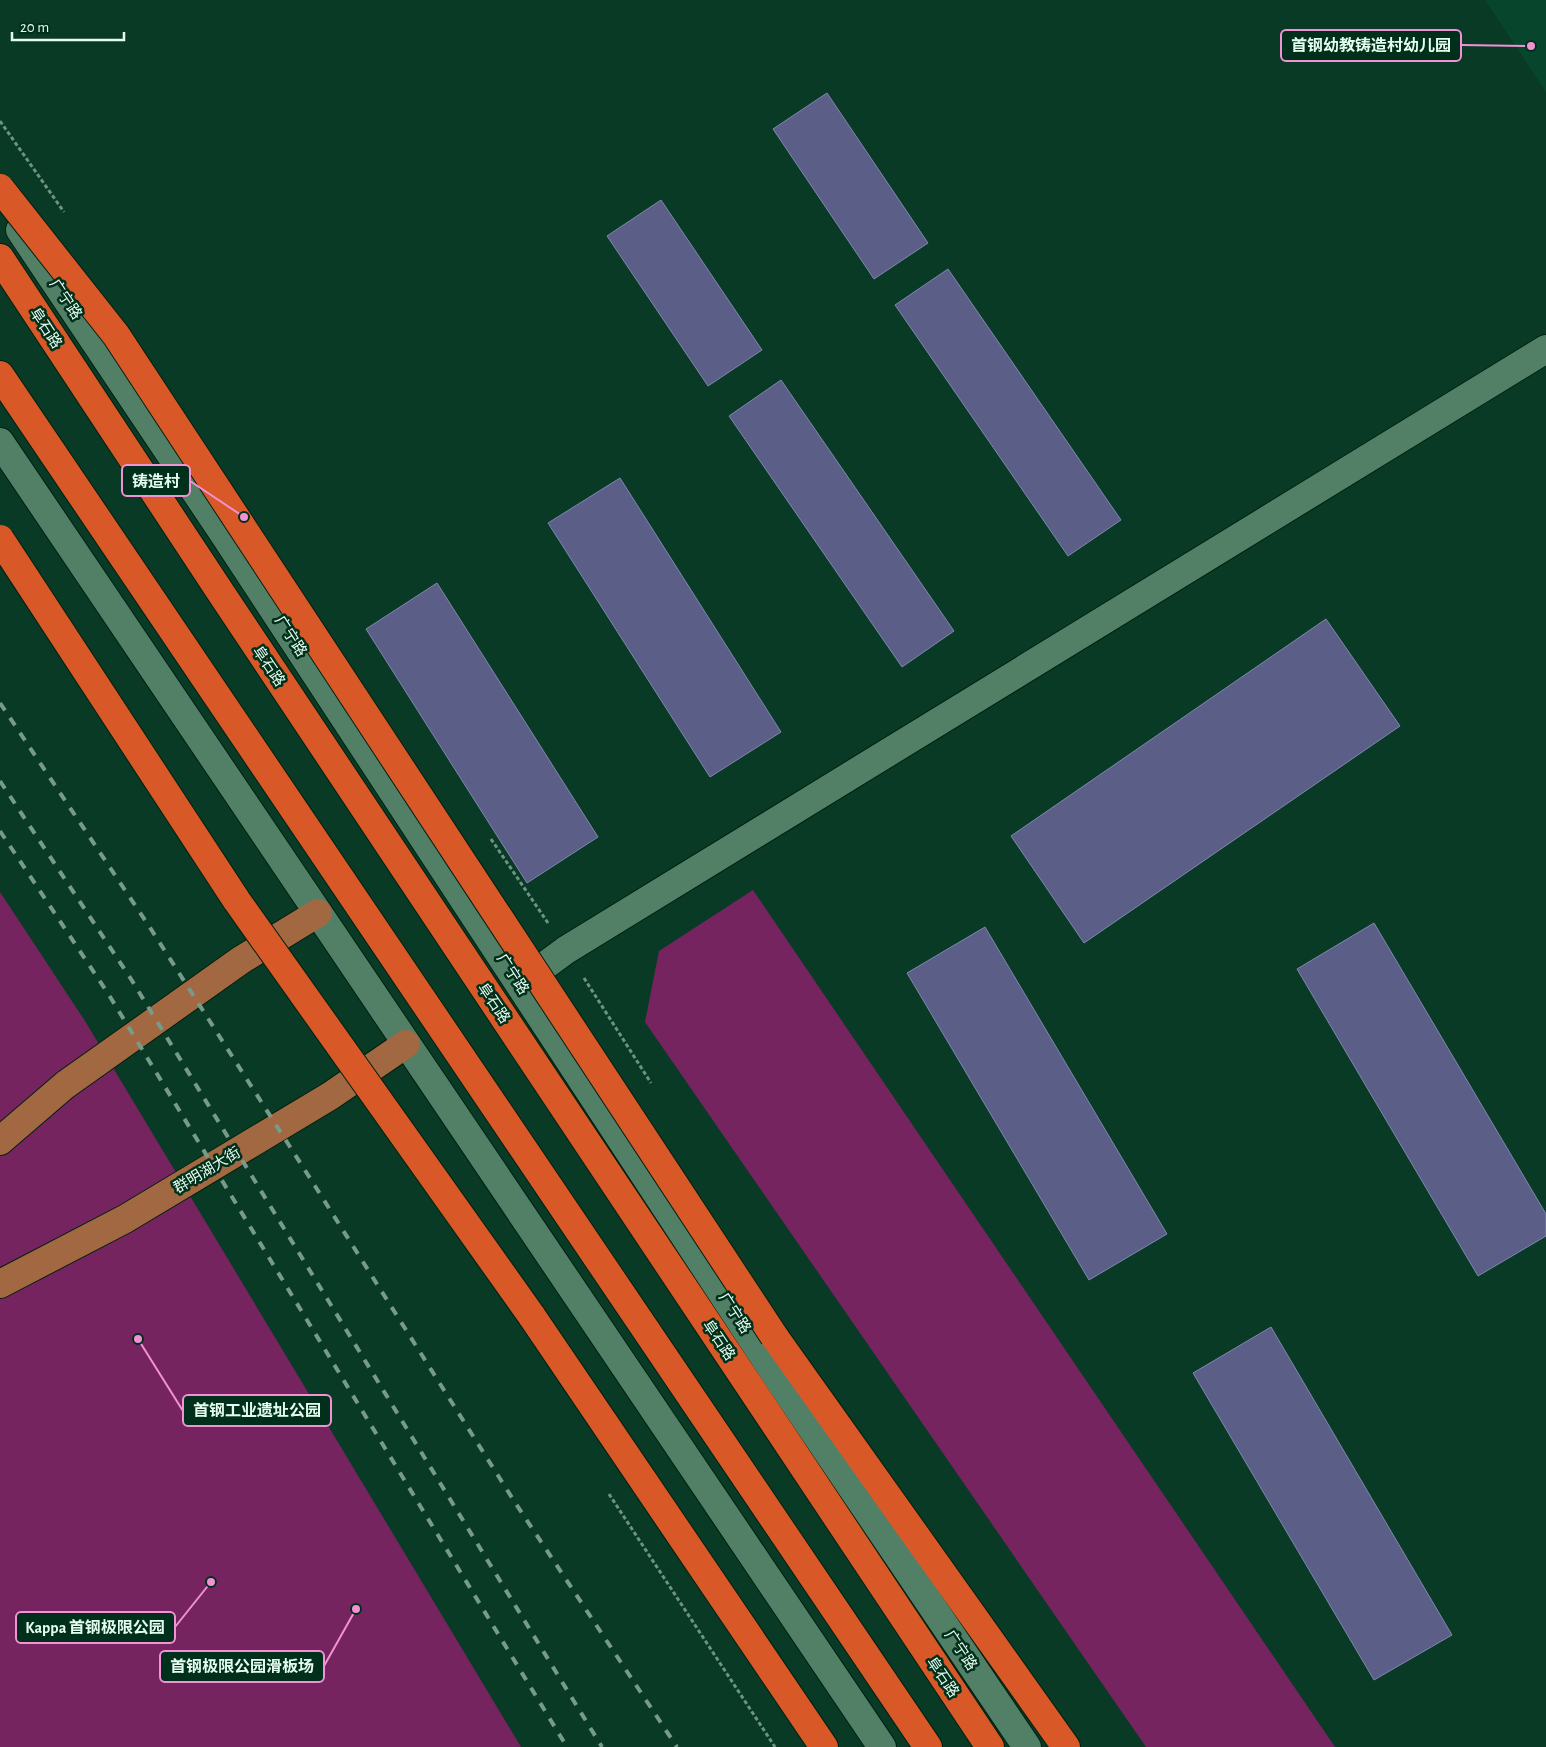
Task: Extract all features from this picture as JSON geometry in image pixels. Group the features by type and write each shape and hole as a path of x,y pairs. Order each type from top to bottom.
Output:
{"highway":[{"path":"0,188 116,335 774,1336 1066,1747"},
{"name":"阜石路","path":"0,258 990,1747"},
{"path":"0,375 928,1747"},
{"path":"0,539 237,901 531,1315 824,1747"}],"main road":[{"path":"0,1141 65,1085 241,960 318,913"},
{"name":"群明湖大街","path":"0,1284 134,1214 330,1096 406,1044"}],"street":[{"name":"广宁路","path":"0,201 223,533 779,1380 1027,1747"},
{"path":"520,984 566,950 1546,349"},
{"path":"0,442 882,1747"}],"shaded area":[{"path":"1485,0 1546,0 1546,92"},
{"path":"753,890 1335,1747 1146,1747 645,1022 659,951"},
{"path":"0,892 85,1021 521,1747 0,1747"}],"building":[{"path":"827,93 928,243 874,279 773,129"},
{"path":"661,200 762,350 708,386 607,236"},
{"path":"948,269 1121,520 1068,556 895,305"},
{"path":"781,380 954,631 902,667 729,416"},
{"path":"620,478 781,732 710,777 548,523"},
{"path":"437,583 598,837 527,883 366,629"},
{"path":"1326,619 1400,726 1084,943 1011,836"},
{"path":"1374,923 1546,1214 1546,1236 1478,1276 1297,969"},
{"path":"985,927 1167,1234 1089,1280 907,973"},
{"path":"1271,1327 1452,1635 1374,1680 1193,1373"}],"railway":[{"path":"0,703 149,926 516,1504 677,1747"},
{"path":"0,781 131,979 602,1747"},
{"path":"0,831 109,995 567,1747"}],"place":[{"name":"首钢幼教铸造村幼儿园","path":"1531,46"},
{"name":"铸造村","path":"244,517"},
{"name":"首钢工业遗址公园","path":"138,1339"},
{"name":"Kappa 首钢极限公园","path":"211,1582"},
{"name":"首钢极限公园滑板场","path":"356,1609"}]}
